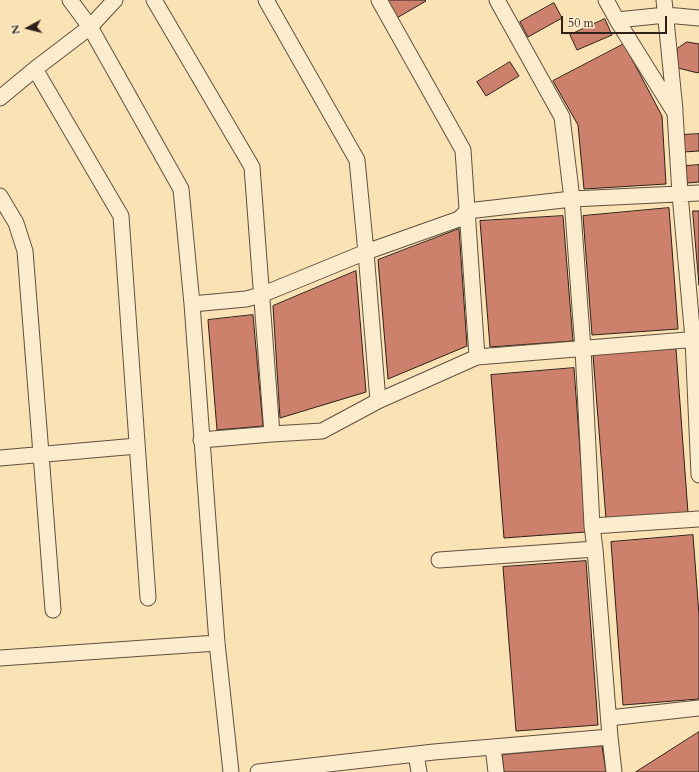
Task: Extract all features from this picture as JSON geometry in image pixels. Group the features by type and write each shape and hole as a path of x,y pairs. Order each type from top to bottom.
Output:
{"street":[{"path":"70,0 90,27 182,189 217,643 231,772"},
{"path":"0,98 90,27 115,0"},
{"path":"154,0 252,167 272,434"},
{"path":"266,0 357,160 378,401"},
{"path":"379,0 463,150 478,357"},
{"path":"497,0 562,117 572,199 583,348 592,526 614,772"},
{"path":"606,0 675,113"},
{"path":"664,0 675,113 680,194 696,339 699,475"},
{"path":"617,20 666,15 699,18"},
{"path":"35,69 121,216 148,598"},
{"path":"192,304 246,299 261,295 366,252 459,219 467,210 572,199 699,193"},
{"path":"0,196 16,223 25,251 53,610"},
{"path":"201,440 272,434 322,432 378,401 478,357 696,339"},
{"path":"0,458 137,446"},
{"path":"592,526 699,519"},
{"path":"439,560 595,549"},
{"path":"0,658 217,643"},
{"path":"609,718 699,708"},
{"path":"258,772 358,766 416,754 610,737"},
{"path":"493,747 496,772"},
{"path":"416,754 419,772"}],"building":[{"path":"390,0 426,1 395,19 386,2"},
{"path":"554,3 562,18 528,37 520,22"},
{"path":"605,19 612,35 577,50 570,35"},
{"path":"687,42 699,44 698,73 678,68 677,49"},
{"path":"624,44 662,116 666,184 584,189 578,125 553,81"},
{"path":"510,62 519,76 486,96 477,82"},
{"path":"699,134 699,151 683,152 682,135"},
{"path":"699,165 699,182 687,183 686,166"},
{"path":"669,208 678,329 592,335 583,216"},
{"path":"693,211 699,211 699,285"},
{"path":"563,216 573,341 490,347 480,221"},
{"path":"459,229 467,346 388,379 378,260"},
{"path":"356,271 366,392 280,418 273,306"},
{"path":"253,315 263,426 217,430 208,320"},
{"path":"676,349 688,513 606,519 593,355"},
{"path":"574,368 586,532 504,538 491,375"},
{"path":"693,535 699,615 699,699 623,705 611,542"},
{"path":"586,561 598,725 516,731 503,567"},
{"path":"699,732 699,772 636,772"},
{"path":"602,746 606,772 504,772 502,755"}]}
